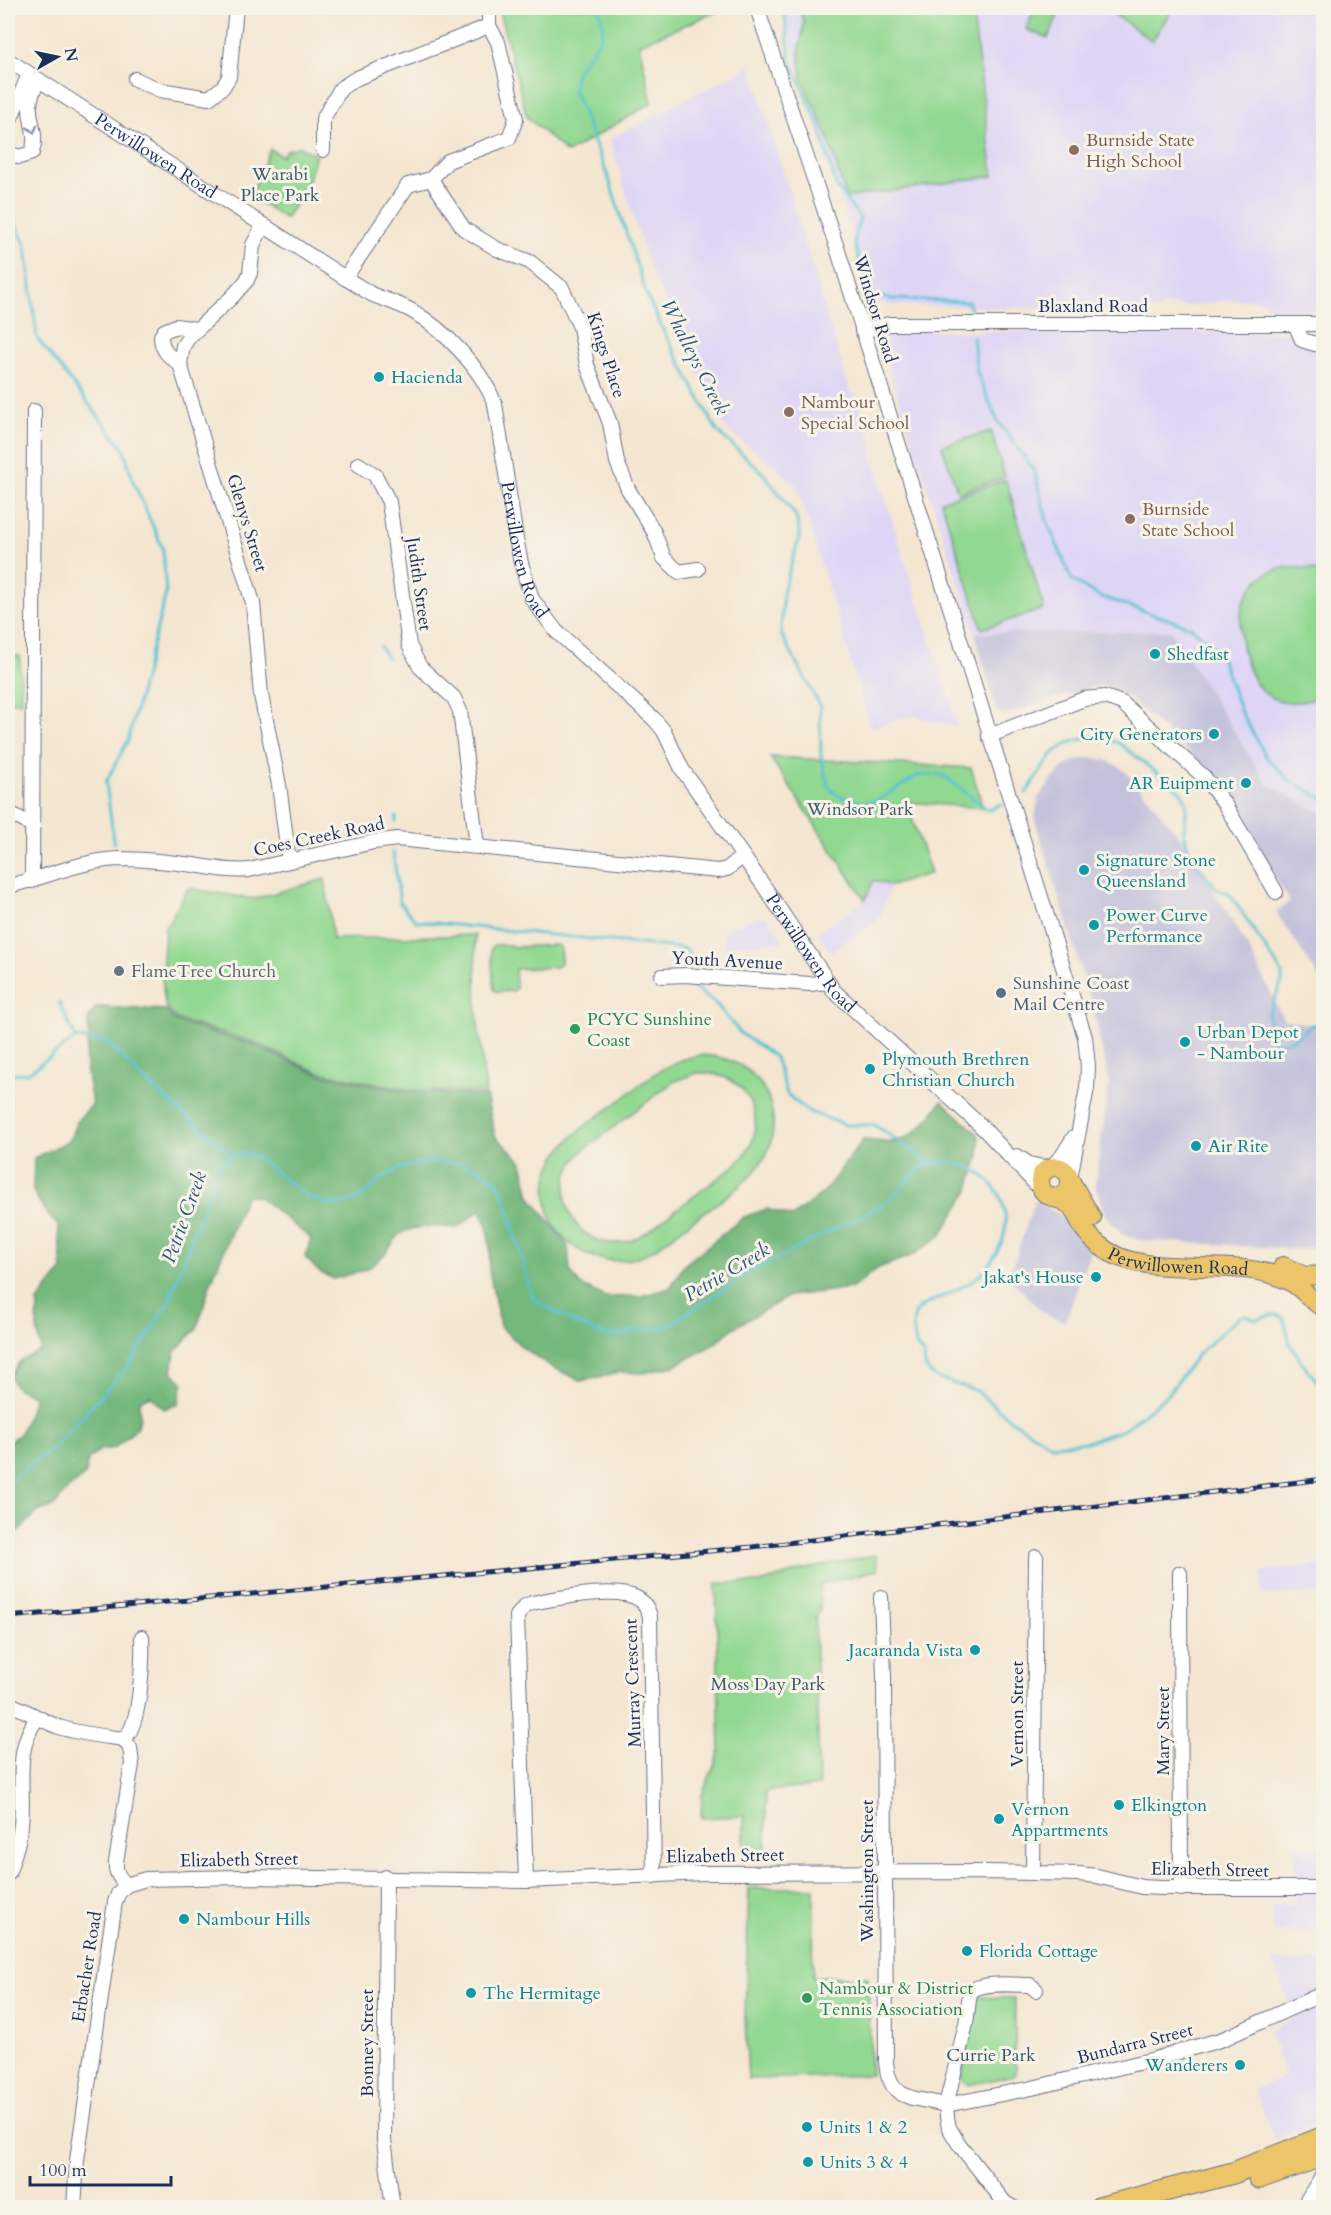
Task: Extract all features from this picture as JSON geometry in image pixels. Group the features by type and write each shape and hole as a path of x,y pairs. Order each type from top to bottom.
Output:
{"highway":[{"path":"1099,2208 1233,2173 1323,2138"},
{"path":"1145,2208 1260,2178 1323,2154"}],"main road":[{"path":"1049,1168 1063,1169 1070,1179 1067,1192 1062,1196 1049,1195 1040,1186 1043,1172 1049,1168"},
{"name":"Perwillowen Road","path":"1070,1179 1100,1228 1117,1243 1134,1251 1270,1264 1285,1267 1304,1276 1323,1275"},
{"name":"Perwillowen Road","path":"1049,1195 1064,1201 1071,1207 1085,1231 1100,1246 1121,1258 1148,1263 1272,1274 1294,1284 1322,1308"},
{"path":"1322,1308 1314,1297 1313,1288 1316,1281 1323,1275"}],"street":[{"path":"135,79 160,90 209,98 223,87 229,77 236,8"},
{"path":"345,278 408,185 431,179 448,161 509,138 516,119 498,42 489,26 489,8"},
{"name":"Windsor Road","path":"758,8 808,156 1085,1037 1088,1077 1082,1122"},
{"path":"323,150 323,119 341,88 357,78 489,26"},
{"name":"Perwillowen Road","path":"8,60 345,278 371,294 412,311 445,337 472,363 488,386 499,420 521,563 532,599 556,630 654,719 664,731 682,769 827,982 848,1005 983,1128 1049,1195"},
{"path":"8,124 34,77"},
{"path":"8,150 9,153 19,157 32,153 36,141 28,113 34,77"},
{"name":"Kings Place","path":"431,179 464,229 497,249 530,262 562,288 580,327 587,365 610,423 617,462 628,489 654,532 664,558 679,572 698,569"},
{"path":"196,329 176,326 164,331 160,336 163,349 168,356 180,364 183,346 196,329 233,296 246,280 250,273 254,245 263,226"},
{"name":"Blaxland Road","path":"862,331 889,324 1323,324"},
{"path":"1298,324 1302,340 1314,344 1323,340"},
{"name":"Glenys Street","path":"180,364 254,603 261,694 279,785 289,861"},
{"path":"32,880 34,411"},
{"name":"Judith Street","path":"358,464 375,475 389,502 409,645 420,667 454,698 460,711 477,846"},
{"path":"989,736 1083,699 1105,697 1122,703 1204,777 1224,803 1276,892"},
{"path":"8,812 33,826"},
{"name":"Coes Creek Road","path":"8,886 77,865 118,859 153,860 234,871 257,869 387,839 718,871 727,869 743,856"},
{"name":"Youth Avenue","path":"662,976 685,975 810,984 827,982"},
{"path":"1049,1168 1065,1152 1082,1122"},
{"path":"1070,1179 1082,1122"},
{"name":"Perwillowen Road","path":"983,1128 1025,1162 1049,1168"},
{"name":"Vernon Street","path":"1034,1872 1036,1557"},
{"name":"Mary Street","path":"1180,1573 1179,1878 1181,1889"},
{"name":"Murray Crescent","path":"526,1881 517,1616 525,1606 532,1603 597,1593 628,1594 636,1597 647,1607 650,1616 654,1876"},
{"name":"Washington Street","path":"881,1597 886,1873 886,2063 893,2086 902,2094 946,2105"},
{"path":"124,1740 134,1725 143,1666 142,1637"},
{"path":"8,1704 61,1728 124,1740 130,1748 132,1764 116,1870 126,1885"},
{"path":"8,1874 21,1825 20,1775 24,1746 27,1732 37,1718"},
{"name":"Elizabeth Street","path":"126,1885 146,1879 386,1877 526,1881 704,1873 1034,1872 1097,1876 1142,1887 1323,1888"},
{"name":"Bonney Street","path":"386,1877 384,2140 393,2208"},
{"name":"Erbacher Road","path":"74,2208 77,2160 115,1902 118,1894 126,1885"},
{"path":"1010,2205 959,2144 949,2128 946,2105 966,2024 970,1992 974,1988 992,1985 1030,1985 1035,1990"},
{"name":"Bundarra Street","path":"946,2105 1155,2059 1223,2039 1323,1993"},
{"path":"1302,2208 1323,2173"}],"shaded area":[{"name":"Burnside State High School","path":"780,8 1323,8 1323,313 1314,310 1272,310 1265,302 1252,300 1225,300 1192,306 1166,306 1157,310 888,305 879,302 870,292"},
{"name":"Nambour Special School","path":"751,66 850,391 856,395 872,443 872,457 958,727 912,716 871,728 798,488 770,462 725,429 646,259 610,139"},
{"name":"Burnside State School","path":"895,331 1323,333 1323,814 1268,785 1171,631 975,633 885,357 884,345 888,335"},
{"path":"1171,631 1268,785 1323,814 1323,983 1276,912 1290,901 1210,771 1129,698 1110,686 1096,686 1006,714 996,711 975,633"},
{"path":"1090,758 1106,760 1120,767 1132,778 1185,843 1247,945 1284,1020 1323,1027 1323,1246 1299,1249 1138,1240 1122,1234 1106,1215 1095,1185 1109,1083 1094,1012 1035,820 1038,798 1051,781 1062,769 1074,761"},
{"path":"873,879 891,886 879,919 831,952 818,933 865,900"},
{"path":"766,916 784,941 724,946 725,929"},
{"path":"1035,1200 1058,1213 1082,1243 1091,1249 1065,1322 1040,1310 1009,1277"},
{"path":"1323,1564 1323,1593 1262,1595 1261,1572"},
{"path":"1294,1846 1323,1846 1323,1932 1273,1932 1273,1904 1295,1904"},
{"path":"1272,1960 1323,1961 1323,2118 1320,2122 1274,2139 1255,2090 1286,2076 1269,2031 1295,2018"}],"green space":[{"path":"498,8 726,8 639,44 652,103 567,153 527,117"},
{"path":"799,8 972,8 993,176 846,198 828,137 802,79 799,53 804,23"},
{"path":"1035,8 1061,8 1048,38 1026,29"},
{"path":"1117,8 1173,8 1152,41 1113,13"},
{"name":"Warabi Place Park","path":"299,147 316,155 304,189 286,219 250,196 270,149 282,156 286,150"},
{"path":"991,431 1005,477 958,493 942,446"},
{"path":"1006,480 1044,609 982,629 941,501"},
{"path":"1287,567 1312,569 1323,576 1323,696 1302,702 1287,702 1266,694 1251,674 1242,647 1241,618 1247,595 1259,580 1269,573"},
{"path":"8,656 20,656 21,702 8,702"},
{"name":"Windsor Park","path":"770,757 971,768 983,808 906,802 931,873 891,886 874,880 865,900"},
{"path":"325,879 333,939 475,935 477,1015 486,1092 410,1090 318,1072 253,1042 176,1019 165,1005 162,978 165,928 188,888 254,899"},
{"path":"494,945 514,947 556,945 560,947 561,963 556,967 515,969 516,988 513,991 497,992 494,990 491,949"},
{"path":"96,1007 166,1010 175,1021 252,1044 318,1074 410,1092 486,1095 495,1136 522,1162 530,1196 568,1246 570,1271 580,1285 606,1297 641,1296 670,1288 684,1265 744,1217 767,1209 792,1217 824,1192 863,1140 899,1141 921,1127 942,1101 979,1135 979,1156 968,1192 940,1236 913,1255 878,1268 852,1288 789,1296 733,1328 713,1345 674,1366 643,1373 620,1372 581,1381 552,1367 524,1349 500,1326 489,1270 490,1248 487,1226 480,1210 457,1228 426,1227 403,1232 370,1267 334,1279 319,1272 305,1257 311,1239 259,1197 246,1195 210,1285 197,1328 175,1352 172,1372 183,1383 178,1404 164,1409 150,1396 139,1401 140,1417 136,1429 114,1448 100,1450 88,1460 86,1474 68,1489 54,1506 39,1511 13,1536 8,1544 8,1442 20,1434 35,1397 18,1389 9,1377 20,1361 41,1350 37,1328 38,1301 62,1270 58,1225 46,1213 33,1191 34,1158 69,1141 77,1121 92,1105 85,1060 89,1035 88,1020"},
{"path":"701,1055 726,1059 741,1066 760,1083 773,1115 771,1142 765,1156 757,1169 734,1191 663,1244 645,1254 618,1261 594,1257 580,1251 560,1233 548,1208 547,1184 558,1153 581,1129 650,1078 689,1057","holes":["697,1073 716,1075 732,1081 744,1092 752,1105 755,1120 754,1136 747,1152 734,1166 635,1239 609,1243 593,1238 579,1228 570,1214 566,1198 566,1181 573,1164 585,1149 673,1082"]},
{"name":"Moss Day Park","path":"876,1555 878,1570 820,1584 820,1611 815,1618 819,1786 766,1791 766,1857 744,1858 744,1816 701,1818 702,1795 720,1751 716,1583 760,1583 806,1569"},
{"name":"Nambour & District Tennis Association","path":"749,1888 814,1888 813,1977 868,1977 871,2075 748,2079 745,2018"},
{"name":"Currie Park","path":"977,1997 1015,1998 1015,2075 968,2085 961,2079"}],"waterway":[{"name":"Whalleys Creek","path":"598,8 602,20 601,38 575,76 574,91 607,174 647,296 663,330 717,431 764,474 796,516 800,535 783,592 781,634 820,706 821,757 828,786 837,795 860,803 875,802 919,775 943,775 988,810 1002,804"},
{"path":"784,8 790,60 820,128 836,186 860,218 854,242 866,286 876,296 892,299 969,302 970,309"},
{"path":"8,206 26,246 37,338 124,449 133,481 163,549 166,593 128,740 106,782 114,843"},
{"path":"973,337 977,373 997,420 1034,470 1047,521 1072,580 1099,596 1191,627 1219,652 1241,712 1267,758 1289,780 1324,799"},
{"path":"380,646 387,658"},
{"name":"Whalleys Creek","path":"1026,793 1053,753 1068,743 1094,736 1119,743 1181,792 1187,803 1184,833 1190,856 1218,890 1229,893 1282,973 1282,982 1268,1015 1273,1042 1294,1039 1311,1025 1324,1025"},
{"path":"393,852 400,903 416,921 679,948 687,950 690,955 690,964"},
{"path":"689,984 717,1005 740,1033 775,1057 787,1094 807,1111 846,1125 875,1125 931,1164"},
{"path":"59,1003 76,1038"},
{"path":"8,1074 28,1073 76,1038 108,1042 142,1078 232,1155"},
{"name":"Petrie Creek","path":"8,1481 53,1448 129,1365 168,1304 218,1168 232,1155 245,1153 258,1158 308,1197 328,1204 342,1204 356,1200 380,1179 398,1169 418,1164 440,1162 462,1164 480,1169 497,1181 505,1197 533,1299 573,1322 607,1336 668,1326 754,1270 880,1206 896,1194 921,1168 941,1162 957,1163 972,1168 995,1188 1006,1218 1004,1235 984,1271 963,1286 921,1307 915,1314 913,1325 917,1347 924,1355 925,1366 931,1374 977,1391 1012,1421 1052,1445 1087,1442 1123,1430 1167,1395 1198,1354 1234,1321 1243,1315 1256,1319 1274,1315 1284,1318 1290,1344 1307,1370 1324,1388"}],"railway":[{"path":"8,1617 752,1547 1324,1479"}],"place":[{"name":"Burnside State High School","path":"1074,150"},
{"name":"Hacienda","path":"379,377"},
{"name":"Nambour Special School","path":"789,412"},
{"name":"Burnside State School","path":"1130,519"},
{"name":"Shedfast","path":"1155,654"},
{"name":"City Generators","path":"1214,734"},
{"name":"AR Euipment","path":"1246,783"},
{"name":"Signature Stone Queensland","path":"1084,870"},
{"name":"Power Curve Performance","path":"1094,925"},
{"name":"FlameTree Church","path":"119,971"},
{"name":"Sunshine Coast Mail Centre","path":"1001,993"},
{"name":"PCYC Sunshine Coast","path":"575,1029"},
{"name":"Urban Depot - Nambour","path":"1185,1042"},
{"name":"Plymouth Brethren Christian Church","path":"870,1069"},
{"name":"Air Rite","path":"1196,1146"},
{"name":"Jakat's House","path":"1096,1277"},
{"name":"Jacaranda Vista","path":"975,1650"},
{"name":"Elkington","path":"1119,1805"},
{"name":"Vernon Appartments","path":"999,1819"},
{"name":"Nambour Hills","path":"184,1919"},
{"name":"Florida Cottage","path":"967,1951"},
{"name":"The Hermitage","path":"471,1993"},
{"name":"Nambour & District Tennis Association","path":"807,1998"},
{"name":"Wanderers","path":"1240,2065"},
{"name":"Units 1 & 2","path":"807,2127"},
{"name":"Units 3 & 4","path":"808,2162"}]}
